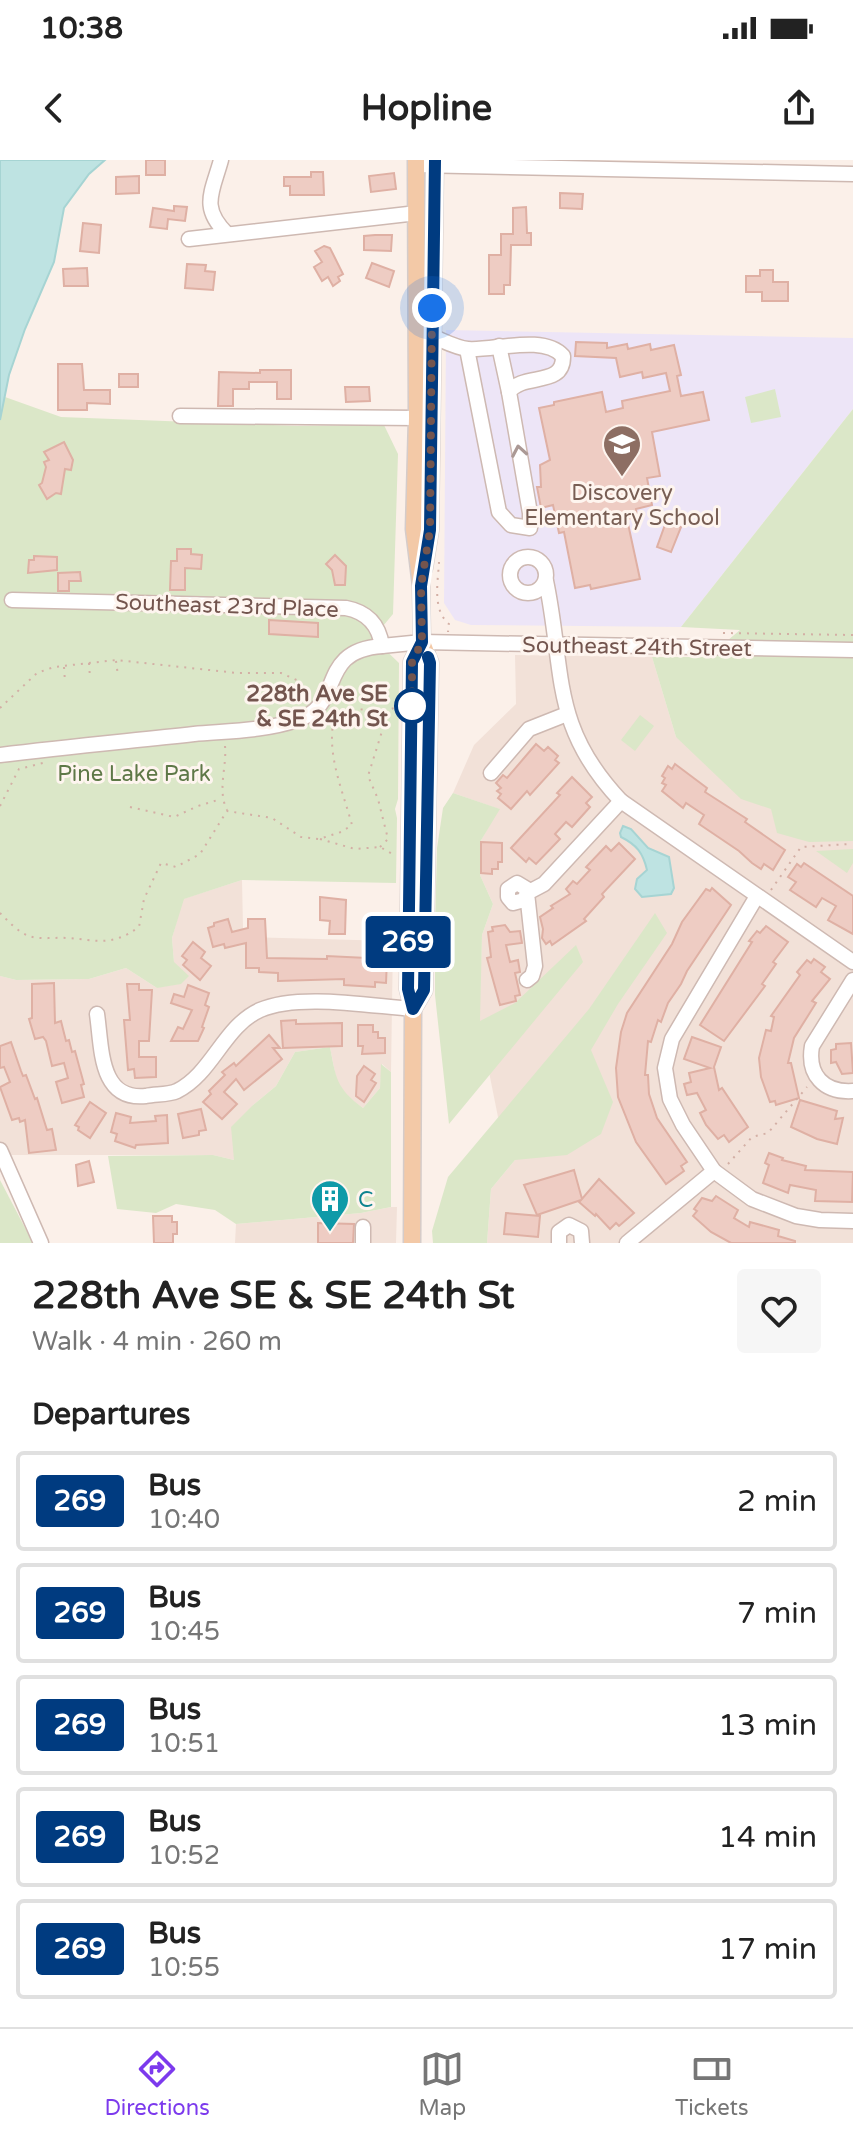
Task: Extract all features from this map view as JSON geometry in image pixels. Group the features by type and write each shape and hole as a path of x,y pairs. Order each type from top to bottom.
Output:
{"main road":[{"path":"412,1243 413,1009 424,990 417,884 430,663 422,642 421,586 414,529 418,273 416,163"},
{"path":"421,586 430,530 435,163"},
{"path":"418,273 431,336"}],"street":[{"path":"221,160 210,209 217,224 227,234"},
{"path":"416,163 853,174"},
{"path":"189,239 417,213"},
{"path":"431,336 467,349 551,347 563,356 562,367 555,375 519,383 509,392"},
{"path":"467,349 499,512 511,525 530,528 530,513 499,346"},
{"path":"180,416 417,418"},
{"path":"546,581 567,714 591,766 621,801 853,962"},
{"name":"Southeast 23rd Place","path":"12,600 346,608 362,613 377,627 382,646"},
{"path":"0,755 223,732 297,721 321,706 336,670 349,655 361,648 422,642"},
{"name":"Southeast 24th Street","path":"422,642 853,650"},
{"path":"491,773 529,729 567,714"},
{"path":"527,980 535,966 527,893 544,884 621,801"},
{"path":"761,899 672,1039 665,1068 670,1099 683,1125 716,1173 752,1199 771,1208 820,1220 853,1221"},
{"path":"853,980 812,1046 811,1065 816,1077 830,1090 853,1091"},
{"path":"97,1014 113,1086 121,1093 140,1096 180,1089 253,1013 276,1005 299,1002 413,1009"},
{"path":"0,1150 41,1243"},
{"path":"627,1243 716,1173"},
{"path":"559,1243 559,1232 569,1225 581,1231 582,1243"},
{"path":"363,1227 363,1243"}],"path":[{"path":"723,633 853,635"},
{"path":"116,660 118,676"},
{"path":"89,663 90,678"},
{"path":"64,666 65,682"},
{"path":"335,714 364,709 382,712 401,706"},
{"path":"380,847 388,839 378,799 368,776 384,725 382,712"},
{"path":"223,732 226,758 221,799 227,811"},
{"path":"0,806 19,769 40,764 46,758"},
{"path":"130,807 174,817 221,799"},
{"path":"319,839 355,849 380,847 399,857"},
{"path":"761,899 801,847 850,844"},
{"path":"0,913 27,936 95,942 125,937 139,927 144,899 161,863 176,867"},
{"path":"716,1173 752,1137 768,1133 816,1077"}],"shaded area":[{"name":"Discovery Elementary School","path":"446,330 853,338 853,409 681,627 471,625 455,620 444,603"},
{"path":"515,655 652,657 676,737 853,793 853,1243 487,1243 491,1189 515,1160 498,1117 479,1022 482,935 493,904 480,875 480,842 499,809 453,793 474,745 516,704"},
{"path":"242,880 243,928 249,937 393,941 391,1072 382,1064 380,1088 363,1108 346,1096 337,1083 330,1047 295,1052 276,1086 253,1105 234,1160 213,1155 0,1155 0,976 16,980 89,979 126,968 157,988 174,962 172,938 183,899"},
{"path":"397,1207 396,1243 235,1243 236,1224 361,1213"}],"green space":[{"path":"775,389 781,417 751,423 745,397"},
{"name":"Pine Lake Park","path":"5,397 61,417 297,426 384,425 398,454 393,614 373,638 399,663 396,883 242,880 184,899 172,938 174,962 189,976 181,984 157,988 126,968 89,979 16,980 0,976 0,420"},
{"path":"853,409 853,841 809,842 777,833 771,809 741,799 676,737 652,657 708,657 740,630 681,627"},
{"path":"640,715 654,726 635,751 621,740"},
{"path":"453,793 500,809 480,842 480,875 493,904 482,935 480,1021 515,1003 576,945 583,962 449,1124 435,995 435,926 437,848 443,808"},
{"path":"853,849 853,863 847,873 816,851"},
{"path":"655,913 667,933 618,1004 591,1050 613,1102 601,1134 567,1155 515,1160 491,1189 487,1243 433,1243 432,1231 448,1177 589,1009"},
{"path":"330,1047 342,1088 363,1108 380,1088 381,1064 391,1072 391,1207 361,1213 236,1224 215,1210 176,1204 156,1213 117,1209 108,1156 213,1155 234,1160 231,1127 276,1086 295,1052"},
{"path":"0,1180 33,1243 0,1243"}],"water":[{"path":"0,160 105,160 89,174 64,208 54,262 9,375 0,420"},
{"path":"623,826 631,829 648,848 669,857 674,888 671,894 642,897 635,889 637,879 647,870 638,850 621,837"}],"building":[{"path":"146,160 165,160 165,175 146,175"},
{"path":"311,172 323,172 324,195 290,195 290,186 284,186 284,177 311,177"},
{"path":"394,173 396,189 371,192 369,176"},
{"path":"139,176 139,193 116,194 116,177"},
{"path":"560,193 583,194 582,209 560,208"},
{"path":"174,206 187,207 185,221 168,219 167,229 150,227 153,208 174,211"},
{"path":"526,207 527,233 531,233 531,245 511,245 510,285 504,285 504,294 489,294 489,255 501,255 501,234 513,234 513,208"},
{"path":"83,223 101,225 99,253 80,251"},
{"path":"392,235 391,251 364,250 364,236"},
{"path":"324,246 330,248 343,274 333,286 328,277 322,281 314,267 322,262 315,251"},
{"path":"372,263 394,271 389,287 366,278"},
{"path":"187,264 206,265 205,271 215,272 213,290 185,288"},
{"path":"87,268 88,286 64,286 63,269"},
{"path":"760,270 773,270 773,282 788,282 788,301 762,301 762,292 746,292 746,276 760,276"},
{"path":"576,342 607,343 607,348 627,344 628,349 650,344 651,350 674,345 681,375 677,376 681,396 703,392 709,420 652,432 660,476 647,478 652,505 636,509 637,517 627,519 640,579 591,589 590,585 575,588 564,532 559,533 553,505 541,508 537,487 541,487 540,465 550,460 539,408 602,392 606,412 623,408 622,401 670,391 666,373 643,378 642,372 620,377 616,358 575,356"},
{"path":"58,364 82,364 84,390 110,390 110,404 87,403 87,410 58,410"},
{"path":"260,370 291,370 291,399 277,399 277,382 249,382 249,389 233,389 233,406 218,406 219,372 260,373"},
{"path":"119,374 138,374 138,387 119,387"},
{"path":"345,387 369,387 370,401 346,402"},
{"path":"64,442 73,460 71,470 65,469 61,494 56,493 47,499 39,485 46,467 44,462 49,460 44,452"},
{"path":"666,522 681,527 671,552 657,547"},
{"path":"177,549 191,549 191,554 202,555 201,569 185,568 185,590 170,590 171,561 177,561"},
{"path":"335,555 346,566 345,585 335,585 332,570 326,564"},
{"path":"34,556 57,557 57,570 28,573 29,560 34,560"},
{"path":"80,572 81,581 69,581 69,591 58,591 58,573"},
{"path":"269,620 318,623 318,637 269,634"},
{"path":"536,744 544,751 548,747 558,756 555,760 559,763 530,795 527,791 511,809 498,798 501,794 497,791 501,788 496,783 503,775 507,778"},
{"path":"675,764 707,788 705,792 747,819 745,822 785,850 773,870 764,864 761,869 752,863 699,824 704,815 686,803 683,808 662,791 666,785 662,783 665,778 662,776 668,766 672,769"},
{"path":"572,777 592,797 586,803 590,807 572,827 566,822 555,834 560,839 536,864 529,858 526,862 511,848 560,795 557,793"},
{"path":"481,842 502,843 502,862 498,862 498,869 492,869 492,874 481,873"},
{"path":"619,843 635,859 602,894 604,897 584,919 586,921 552,945 550,941 546,944 542,938 540,917 570,894 566,889 573,881 577,884 590,870 586,867 606,846 611,851"},
{"path":"804,863 853,896 853,934 828,920 836,906 822,898 816,907 790,890 796,882 788,877 797,864 801,867"},
{"path":"712,888 731,905 687,971 661,1022 658,1020 651,1042 648,1041 645,1075 648,1075 649,1094 657,1118 687,1162 681,1166 684,1171 666,1184 636,1142 618,1097 616,1068 621,1032 627,1013 672,944 682,922 706,889 710,891"},
{"path":"320,897 346,900 345,934 329,934 330,921 320,920"},
{"path":"228,919 232,932 248,928 248,919 265,919 267,958 327,959 327,956 387,959 386,983 375,982 375,987 344,985 344,979 278,981 278,973 246,968 246,943 225,948 224,944 213,947 208,928"},
{"path":"505,925 510,932 520,931 522,943 506,945 510,962 518,960 520,972 515,973 520,995 515,996 516,1001 500,1005 487,958 491,957 488,932 493,931 492,927"},
{"path":"766,926 788,942 773,962 776,964 762,984 765,986 724,1041 700,1025 752,942 749,941"},
{"path":"193,942 205,952 201,958 211,966 200,980 183,965 187,960 182,956"},
{"path":"814,959 825,967 821,972 830,979 812,1001 816,1003 794,1038 788,1063 791,1063 799,1098 776,1105 775,1101 770,1102 761,1077 759,1058 766,1030 771,1031 774,1017 771,1016 800,975 797,972 807,960 811,963"},
{"path":"54,983 55,1023 61,1021 66,1041 69,1040 72,1052 75,1051 84,1084 81,1085 84,1097 62,1103 56,1082 68,1078 64,1063 52,1066 46,1041 43,1037 35,1039 29,1019 32,1018 32,984"},
{"path":"127,984 139,984 139,990 152,990 149,1041 139,1041 139,1057 156,1057 156,1077 135,1078 134,1069 128,1070 124,1020 130,1020"},
{"path":"188,985 209,993 204,1028 198,1041 171,1041 178,1027 183,1029 192,1010 171,1003 174,994 184,997"},
{"path":"296,1020 296,1024 342,1023 342,1046 283,1048 281,1021"},
{"path":"358,1025 373,1025 373,1032 378,1032 378,1038 385,1038 385,1053 362,1054 363,1046 358,1046"},
{"path":"269,1035 280,1048 273,1048 282,1059 244,1090 236,1079 224,1092 237,1104 222,1119 203,1102 211,1094 209,1091 225,1075 222,1072 234,1063 236,1066"},
{"path":"692,1037 721,1047 714,1067 719,1090 722,1088 748,1127 729,1142 724,1135 718,1139 706,1125 700,1113 706,1110 697,1093 687,1095 684,1084 691,1082 689,1073 710,1068 684,1059"},
{"path":"11,1042 23,1076 26,1075 37,1098 47,1130 52,1129 56,1150 29,1153 25,1120 12,1120 0,1087 10,1082 4,1067 0,1068 0,1046"},
{"path":"851,1043 853,1073 842,1074 836,1062 831,1063 831,1050 836,1049 836,1044"},
{"path":"364,1066 375,1074 371,1080 376,1083 364,1102 356,1096 357,1076"},
{"path":"800,1100 837,1111 835,1119 843,1118 837,1144 791,1127"},
{"path":"90,1102 106,1113 90,1138 75,1125"},
{"path":"201,1109 206,1130 199,1131 199,1135 183,1138 178,1114"},
{"path":"116,1113 131,1117 130,1123 156,1121 155,1116 167,1115 168,1143 136,1145 135,1148 115,1141 117,1134 111,1132"},
{"path":"769,1153 806,1166 805,1170 853,1172 852,1202 815,1201 816,1190 790,1185 788,1193 763,1183"},
{"path":"89,1161 94,1182 78,1186 76,1165"},
{"path":"574,1170 582,1199 599,1179 634,1213 619,1226 616,1223 610,1229 579,1202 581,1200 537,1215 524,1185"},
{"path":"716,1196 738,1210 734,1218 749,1227 750,1222 779,1230 778,1236 795,1243 731,1243 711,1232 693,1216 702,1198 712,1201"},
{"path":"506,1213 540,1216 538,1237 504,1234"},
{"path":"153,1216 172,1216 172,1222 177,1222 173,1243 154,1243"},
{"name":"C","path":"318,1223 354,1224 353,1243 318,1243"}],"bus line":[{"name":"269","path":"428,657 424,990 413,1009 408,989 412,662 422,642 421,586 430,530 435,160"}],"place":[{"name":"Discovery Elementary School","path":"622,478"},
{"name":"228th Ave SE & SE 24th St","path":"412,706"},
{"name":"C","path":"330,1233"}],"route":[{"path":"412,706 412,662 422,642 421,586 430,530 432,308"}]}
